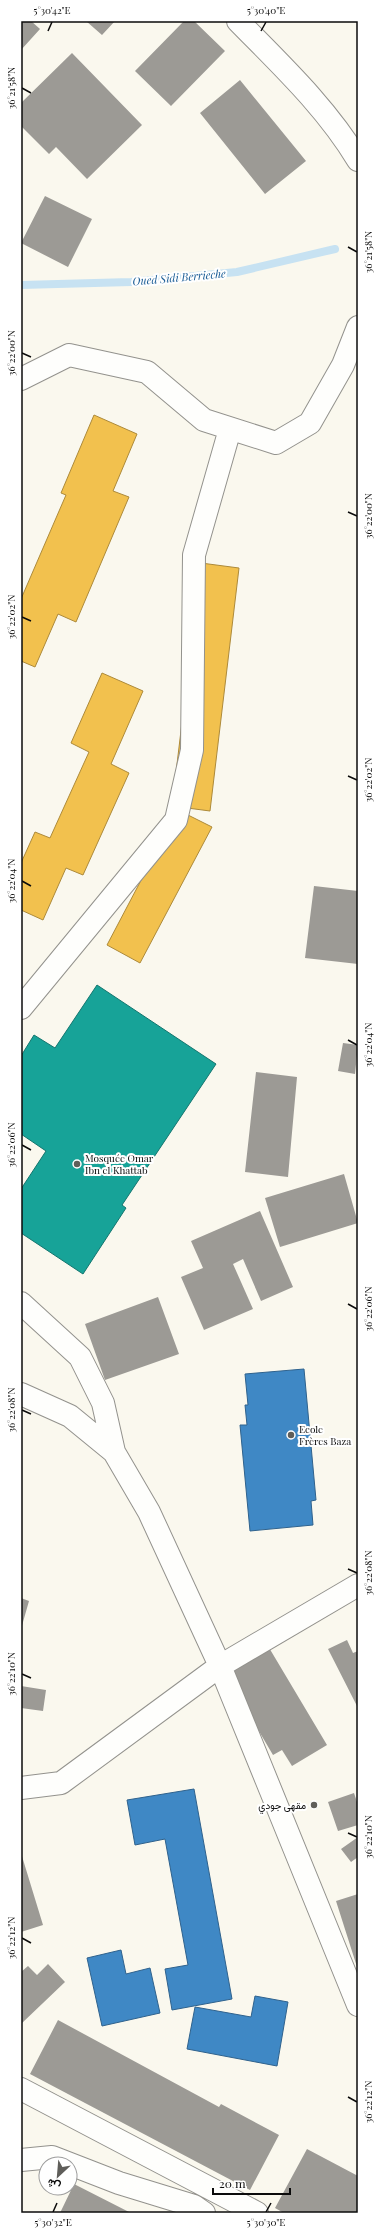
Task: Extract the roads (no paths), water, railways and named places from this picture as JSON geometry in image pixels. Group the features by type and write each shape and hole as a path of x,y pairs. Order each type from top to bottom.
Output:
{"street":[{"path":"238,21 311,96 345,138 358,160"},
{"path":"21,379 69,355 147,372 204,420 276,443 310,423 342,365 358,327"},
{"path":"21,1008 176,820 192,750 194,555 230,429"},
{"path":"21,1303 80,1357 103,1403 114,1452 149,1512 220,1666 358,2005"},
{"path":"21,1394 70,1416 114,1452"},
{"path":"21,1788 61,1783 220,1666 358,1585"},
{"path":"21,2089 257,2213"},
{"path":"21,2160 52,2157 119,2183 194,2206 204,2213"}],"waterway":[{"name":"Oued Sidi Berrieche","path":"21,285 131,282 237,272 335,249"}],"place":[{"name":"Mosquée Omar Ibn el Khattab","path":"77,1164"},
{"name":"Ecole Frères Baza","path":"291,1435"},
{"name":"مقهى جودي","path":"314,1805"}]}
